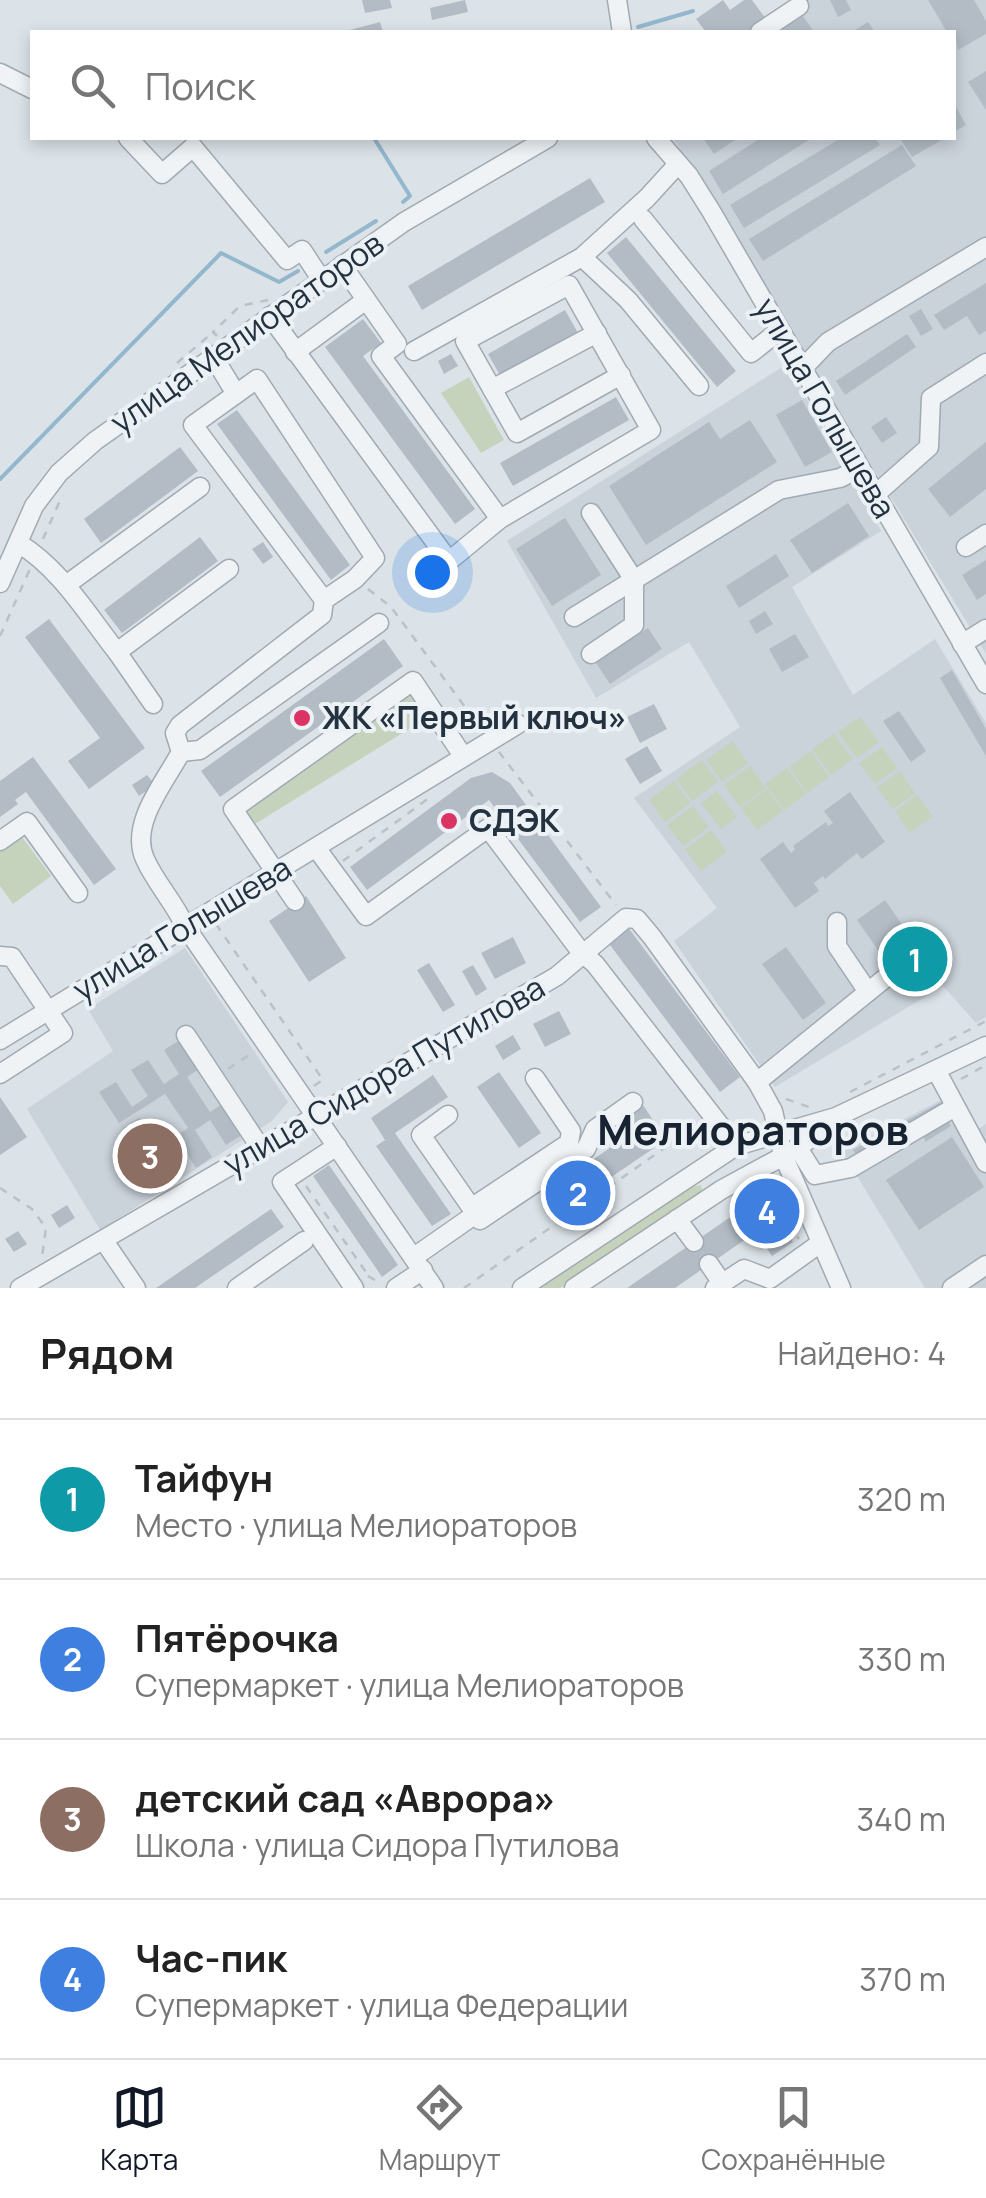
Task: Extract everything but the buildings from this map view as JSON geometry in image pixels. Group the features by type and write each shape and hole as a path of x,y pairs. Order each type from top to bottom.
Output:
{"street":[{"path":"618,0 622,30"},
{"path":"763,30 799,6"},
{"path":"0,74 30,89"},
{"path":"130,140 162,174 193,147 287,260 302,250 322,279"},
{"name":"улица Мелиораторов","path":"0,583 34,506 59,473 95,441 342,265 449,194 544,140"},
{"name":"улица Голышева","path":"658,140 711,211 986,684"},
{"path":"414,351 582,257 648,198 678,164"},
{"path":"643,218 751,353 780,330"},
{"path":"802,368 828,342 986,247"},
{"path":"582,257 628,300 699,386"},
{"path":"342,265 398,344 381,356 500,519"},
{"path":"270,316 449,561 500,519 651,430 621,374 569,284 464,341 517,433 621,374"},
{"path":"296,352 366,300"},
{"path":"492,389 597,333"},
{"path":"212,356 236,394"},
{"path":"876,494 929,447 931,398 986,364"},
{"path":"324,600 355,579 376,558 256,378 193,426 324,600 322,615 180,725 176,733 181,752 140,826 140,845 145,861 185,926 434,1288"},
{"path":"574,617 780,490 840,478 860,468"},
{"path":"66,585 200,487"},
{"path":"591,654 634,626 634,580 592,513"},
{"path":"966,547 986,534"},
{"path":"18,543 36,554 66,585 154,704"},
{"path":"117,652 230,568"},
{"path":"181,752 200,750 378,623"},
{"path":"962,644 986,630"},
{"path":"295,901 234,809 414,681 464,756"},
{"name":"улица Голышева","path":"0,1040 518,724"},
{"path":"0,841 27,822 78,893"},
{"path":"317,848 366,916 488,828 736,1146"},
{"name":"улица Сидора Путилова","path":"26,1287 557,976 626,918 637,919 757,1082"},
{"path":"837,922 837,946 868,992"},
{"path":"0,956 12,957 63,1034 0,1074"},
{"path":"841,1288 819,1244 790,1152 757,1082 904,962"},
{"path":"186,1035 260,1147"},
{"path":"522,1288 736,1146 836,1117 986,1046"},
{"path":"936,1070 986,1163"},
{"path":"389,1286 470,1218 480,1202 568,1144 571,1131 535,1078"},
{"path":"448,1115 421,1134 480,1220 586,1149 595,1129 632,1102"},
{"path":"790,1152 815,1175 851,1168 956,1106"},
{"path":"574,1288 677,1219 790,1152 836,1117"},
{"path":"337,1146 282,1182 354,1288"},
{"path":"677,1219 694,1242"},
{"path":"104,1240 136,1288"},
{"path":"237,1288 304,1241"},
{"path":"709,1264 719,1286 744,1269 768,1280 819,1244"},
{"path":"952,1288 986,1265"}],"path":[{"path":"0,636 66,485"},
{"path":"852,1091 986,1021"},
{"path":"214,1078 266,1044"},
{"path":"945,1088 986,1065"},
{"path":"464,1288 714,1114"},
{"path":"755,1171 800,1242 803,1256"},
{"path":"302,1180 368,1276 389,1286"},
{"path":"0,1188 32,1209 46,1228 41,1255 50,1271"}],"shaded area":[{"path":"793,0 986,0 986,654 674,140 956,140 956,30 752,30"},
{"path":"787,364 881,531 792,587 853,695 935,639 986,723 986,1017 976,1023 943,986 775,1087 674,941 717,908 634,798 740,727 689,642 596,698 507,541"},
{"path":"185,948 288,1102 272,1121 100,1230 27,1109 113,1051 88,1009"},
{"path":"943,1099 967,1137 986,1124 986,1288 925,1288 842,1151"}],"green space":[{"path":"469,377 504,440 481,453 441,393"},
{"path":"410,692 427,718 253,825 242,811"},
{"path":"860,717 879,742 857,758 838,732"},
{"path":"834,734 853,759 831,775 812,749"},
{"path":"732,741 748,763 722,782 706,760"},
{"path":"882,747 897,768 875,784 859,763"},
{"path":"811,751 829,777 807,793 789,767"},
{"path":"702,760 718,782 692,801 676,779"},
{"path":"750,766 766,788 740,807 724,785"},
{"path":"787,768 806,794 784,810 765,784"},
{"path":"900,771 915,793 893,809 877,788"},
{"path":"674,781 690,803 665,822 649,800"},
{"path":"767,789 783,811 757,830 741,808"},
{"path":"717,791 737,817 721,829 701,803"},
{"path":"917,795 933,816 910,833 895,811"},
{"path":"693,806 709,827 683,846 667,825"},
{"path":"711,830 727,852 701,871 685,849"},
{"path":"19,833 51,876 13,904 0,886 0,847"},
{"path":"701,1185 697,1197 560,1288 533,1288 679,1190"}],"waterway":[{"path":"638,27 693,11"},
{"path":"375,140 410,196 403,202"},
{"path":"326,252 376,221"},
{"path":"0,479 221,253 279,282 298,271"}],"place":[{"name":"ЖК «Первый ключ»","path":"302,718"},
{"name":"СДЭК","path":"449,821"},
{"name":"Тайфун","path":"915,959"},
{"name":"детский сад «Аврора»","path":"150,1156"},
{"name":"Пятёрочка","path":"578,1193"},
{"name":"Час-пик","path":"767,1211"}],"district":[{"name":"Мелиораторов","path":"753,1130"}]}
